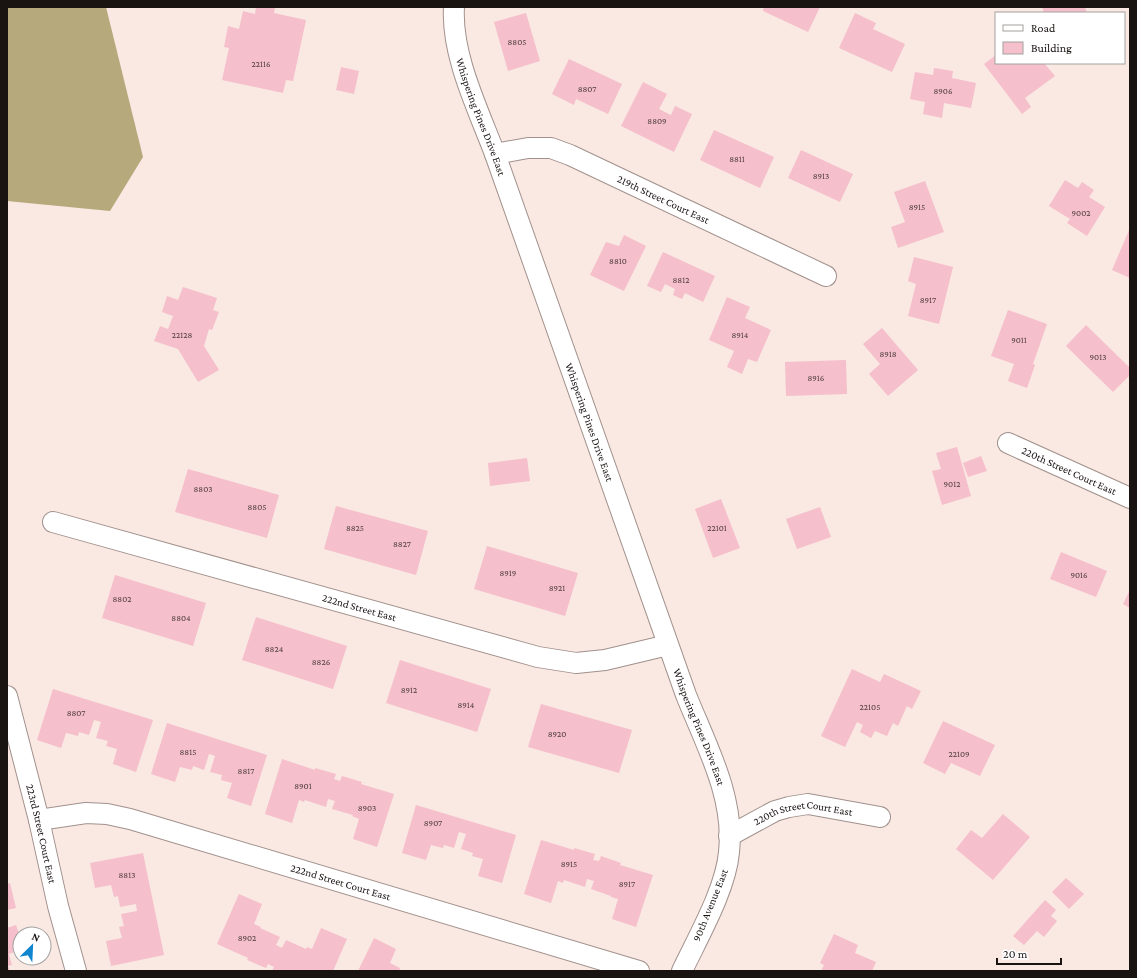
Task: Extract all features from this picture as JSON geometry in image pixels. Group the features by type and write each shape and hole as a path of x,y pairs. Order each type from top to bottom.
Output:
{"street":[{"name":"Whispering Pines Drive East","path":"454,7 453,19 456,43 471,91 495,154 686,695 720,778 730,826 729,836"},
{"name":"219th Street Court East","path":"495,154 528,148 551,148 570,155 826,276"},
{"name":"220th Street Court East","path":"1008,443 1130,498"},
{"name":"222nd Street East","path":"53,522 538,657 576,663 605,660 668,645"},
{"name":"223rd Street Court East","path":"7,696 39,820 58,906 76,971"},
{"name":"220th Street Court East","path":"729,836 775,811 808,804 880,817"},
{"name":"222nd Street Court East","path":"39,820 86,813 107,814 130,819 639,971"},
{"name":"90th Avenue East","path":"682,971 724,877 729,852 729,836"}],"shaded area":[{"path":"7,7 106,7 143,157 110,211 7,201"}],"building":[{"path":"256,7 275,8 274,13 306,20 293,81 286,80 283,93 222,80 229,48 224,47 228,26 239,29 243,11 255,14"},
{"path":"764,7 820,7 808,32 763,11"},
{"path":"1042,7 1085,7 1087,12 1044,12"},
{"path":"526,13 540,61 508,71 494,22"},
{"path":"855,13 876,23 873,29 905,44 892,72 839,48"},
{"path":"995,56 995,64 1045,64 1055,76 1025,98 1031,107 1022,114 984,64"},
{"path":"569,59 622,84 608,114 576,99 574,105 552,94"},
{"path":"341,67 359,71 354,94 336,90"},
{"path":"934,68 953,71 952,78 976,83 971,108 944,103 942,118 923,114 925,102 910,99 915,72 933,75"},
{"path":"643,82 667,94 659,109 671,115 675,106 692,114 674,152 621,126"},
{"path":"714,130 774,157 760,188 700,160"},
{"path":"801,150 853,174 840,202 788,178"},
{"path":"1065,180 1078,188 1082,182 1094,190 1089,197 1105,207 1087,236 1067,223 1070,219 1049,206"},
{"path":"925,181 944,232 898,248 891,227 905,222 894,192"},
{"path":"1130,228 1130,278 1112,270"},
{"path":"624,235 646,246 624,291 590,275 606,242 619,246"},
{"path":"663,252 715,276 703,302 685,293 682,299 673,295 675,289 665,284 661,292 647,286"},
{"path":"914,257 953,267 939,324 908,316 916,284 908,281"},
{"path":"183,287 217,298 213,310 219,312 212,330 209,329 204,346 219,370 198,382 178,349 154,341 160,326 168,329 173,316 162,312 167,296 178,300"},
{"path":"727,297 750,307 745,318 771,330 757,362 748,359 742,374 727,367 734,351 709,340"},
{"path":"1008,310 1047,324 1033,364 1035,365 1027,388 1008,381 1014,364 991,356"},
{"path":"1086,325 1130,368 1130,375 1113,392 1066,346"},
{"path":"882,328 918,370 888,396 869,374 880,364 863,344"},
{"path":"846,360 847,394 786,396 785,362"},
{"path":"957,447 971,496 942,505 932,471 941,469 936,453"},
{"path":"981,456 987,471 968,477 963,463"},
{"path":"527,458 530,481 490,486 488,463"},
{"path":"188,469 279,495 267,538 175,512"},
{"path":"721,499 740,548 713,558 695,509"},
{"path":"336,506 428,531 416,575 324,549"},
{"path":"820,507 831,537 797,549 786,519"},
{"path":"487,546 578,573 565,616 474,589"},
{"path":"1061,552 1107,571 1096,597 1050,579"},
{"path":"115,575 206,603 193,646 102,618"},
{"path":"1130,590 1130,608 1123,604"},
{"path":"256,617 347,646 333,689 242,660"},
{"path":"400,660 491,689 477,732 386,703"},
{"path":"852,669 880,682 884,674 921,691 912,709 907,706 898,726 893,723 887,736 875,731 871,738 860,732 863,725 857,722 845,747 821,736"},
{"path":"53,689 153,720 136,772 113,764 117,749 106,746 108,741 96,738 101,722 94,720 89,735 79,732 78,736 66,733 61,748 37,740"},
{"path":"541,704 632,730 619,773 528,747"},
{"path":"943,721 995,745 980,776 951,763 945,774 923,763"},
{"path":"167,723 267,755 251,806 227,798 232,783 221,780 222,775 210,772 215,756 209,754 204,770 193,766 192,770 180,767 175,782 151,774"},
{"path":"282,759 315,770 315,768 336,774 334,779 340,781 342,776 362,782 361,784 394,794 377,847 353,839 359,819 352,816 353,815 332,809 335,801 328,799 326,807 305,800 304,802 299,800 292,823 265,814"},
{"path":"416,805 516,835 502,883 478,876 483,859 472,856 473,853 461,849 466,834 459,832 454,848 444,845 443,848 431,845 426,860 402,853"},
{"path":"1003,814 1030,837 993,880 956,849 971,830 982,838"},
{"path":"541,840 574,850 574,848 595,854 593,860 599,861 601,856 621,863 620,865 653,875 636,927 612,919 618,899 591,889 594,881 587,879 585,887 564,880 563,883 558,881 551,903 524,894"},
{"path":"143,853 164,955 111,966 106,941 122,938 119,927 124,926 121,914 137,911 136,904 120,907 118,896 114,897 111,885 95,888 90,863"},
{"path":"1066,878 1084,894 1069,909 1052,892"},
{"path":"10,883 16,908 7,910 7,884"},
{"path":"239,894 262,904 254,924 280,937 276,945 282,948 286,940 306,949 307,947 312,949 321,928 347,939 333,971 272,971 274,967 268,964 266,968 217,944"},
{"path":"1045,900 1056,910 1051,916 1057,921 1044,937 1037,931 1024,945 1013,936"},
{"path":"12,926 12,953 9,954 12,965 8,966 10,971 7,971 7,928"},
{"path":"834,934 858,945 855,953 876,962 872,971 821,971 824,965 820,963"},
{"path":"374,938 396,949 390,963 400,968 399,971 358,971"}]}
